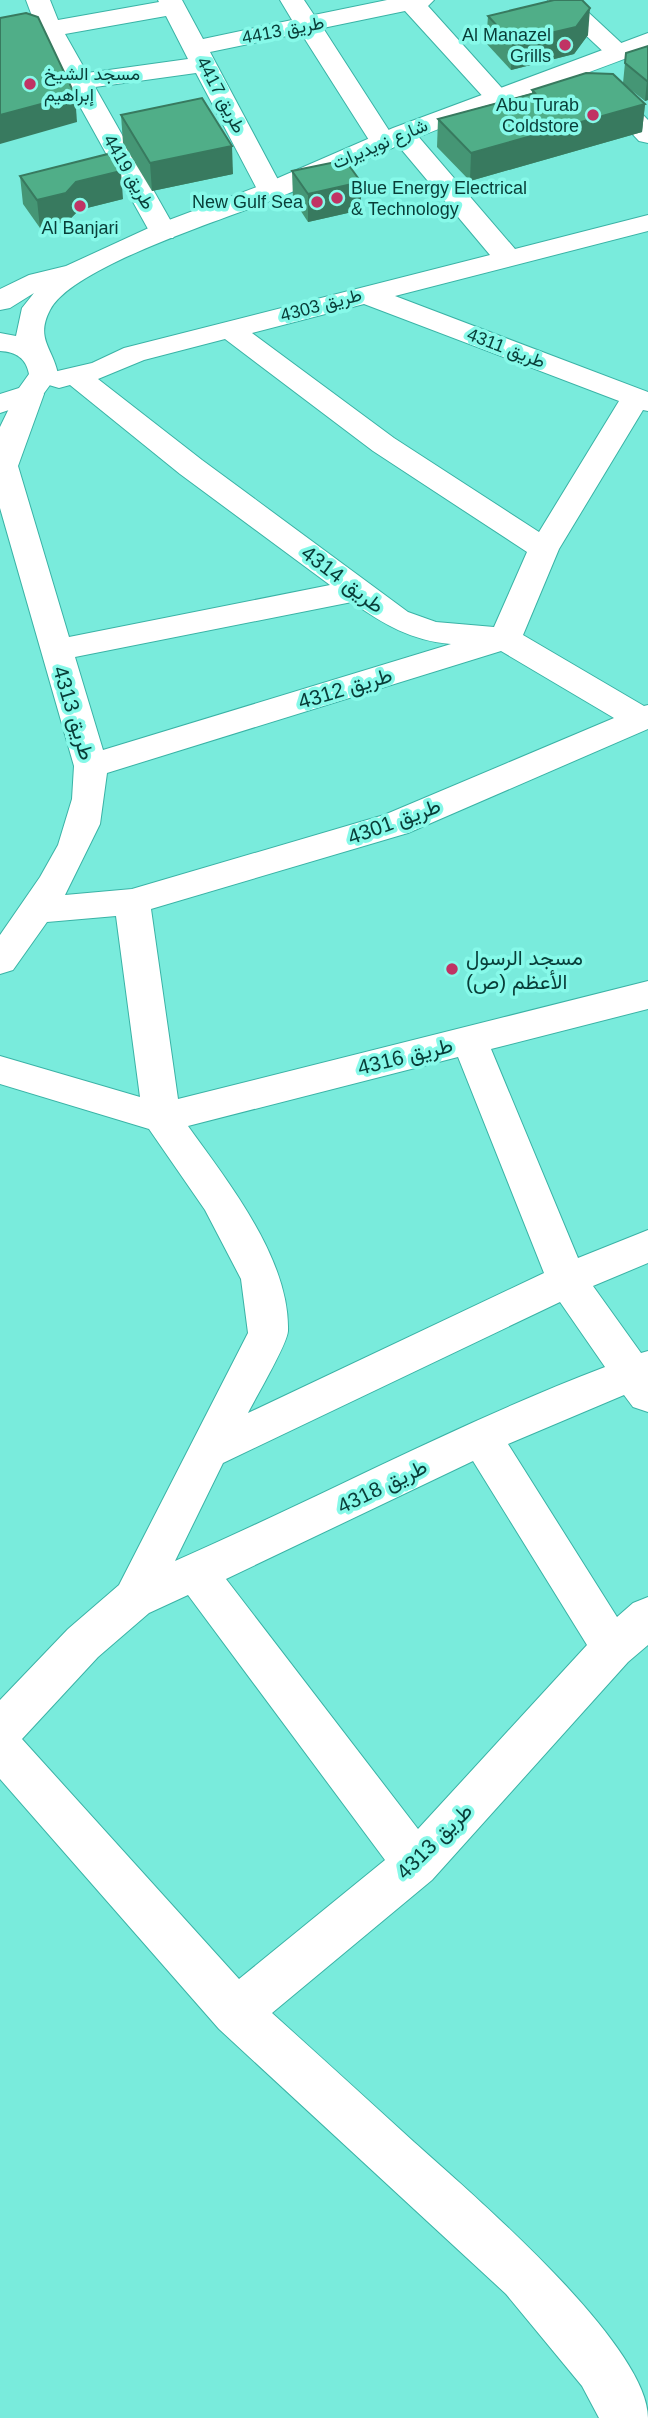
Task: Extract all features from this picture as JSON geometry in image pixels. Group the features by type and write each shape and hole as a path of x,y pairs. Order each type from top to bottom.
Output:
{"street":[{"name":"طريق 4419","path":"38,0 50,30 163,232"},
{"path":"292,0 308,26 393,138 508,257"},
{"path":"560,0 618,52"},
{"name":"طريق 4413","path":"79,82 200,56 308,26 414,1 496,96"},
{"path":"0,38 172,4"},
{"name":"طريق 4417","path":"172,4 271,191"},
{"name":"شارع نويديرات","path":"35,371 29,330 36,308 52,288 77,271 163,232 271,191 496,96 648,41"},
{"path":"583,64 648,135"},
{"name":"طريق 4303","path":"35,371 76,376 114,366 134,354 648,223"},
{"name":"شارع نويديرات","path":"3,296 41,279 77,271"},
{"name":"طريق 4311","path":"364,294 641,400"},
{"path":"230,329 285,374 447,490 544,549"},
{"path":"0,342 35,371 0,404"},
{"name":"طريق 4303","path":"35,371 95,351 134,354"},
{"name":"طريق 4313","path":"0,961 37,910 74,847 88,804 91,766 1,461 35,371"},
{"name":"طريق 4314","path":"76,376 191,467 397,619 433,632 505,639 644,717"},
{"path":"505,639 544,549 641,400"},
{"name":"طريق 4313","path":"55,650 358,590"},
{"name":"طريق 4312","path":"91,766 505,639"},
{"name":"طريق 4301","path":"37,910 132,902 396,824 644,717"},
{"path":"0,1731 83,1643 134,1599 268,1333 261,1278 219,1199 162,1118 132,902"},
{"name":"طريق 4316","path":"162,1118 648,995"},
{"name":"طريق 4318","path":"134,1599 534,1412 642,1380 567,1280 469,1040"},
{"path":"0,1070 162,1118"},
{"path":"211,1450 567,1280 648,1246"},
{"path":"481,1438 613,1648 648,1617"},
{"path":"196,1572 416,1864"},
{"name":"طريق 4313","path":"236,2012 416,1864 613,1648"},
{"path":"0,1746 236,2012 524,2276 600,2368 627,2418"}],"building":[{"path":"554,0 582,0 590,8 576,27 512,42 488,16"},
{"name":"مسجد الشيخ إبراهيم","path":"26,13 38,17 75,95 0,115 0,18"},
{"path":"648,46 647,81 625,63 626,53"},
{"path":"586,73 613,74 645,104 471,153 438,119 535,93 532,90"},
{"path":"202,98 232,146 150,163 121,115"},
{"path":"108,154 121,171 76,182 66,193 37,200 20,176"},
{"path":"345,160 361,182 308,194 292,171"}],"place":[{"name":"Al Manazel Grills","path":"565,45"},
{"name":"مسجد الشيخ إبراهيم","path":"30,84"},
{"name":"Abu Turab Coldstore","path":"593,115"},
{"name":"Blue Energy Electrical & Technology","path":"337,198"},
{"name":"New Gulf Sea","path":"317,202"},
{"name":"Al Banjari","path":"80,206"},
{"name":"مسجد الرسول الأعظم (ص)","path":"452,969"}]}
